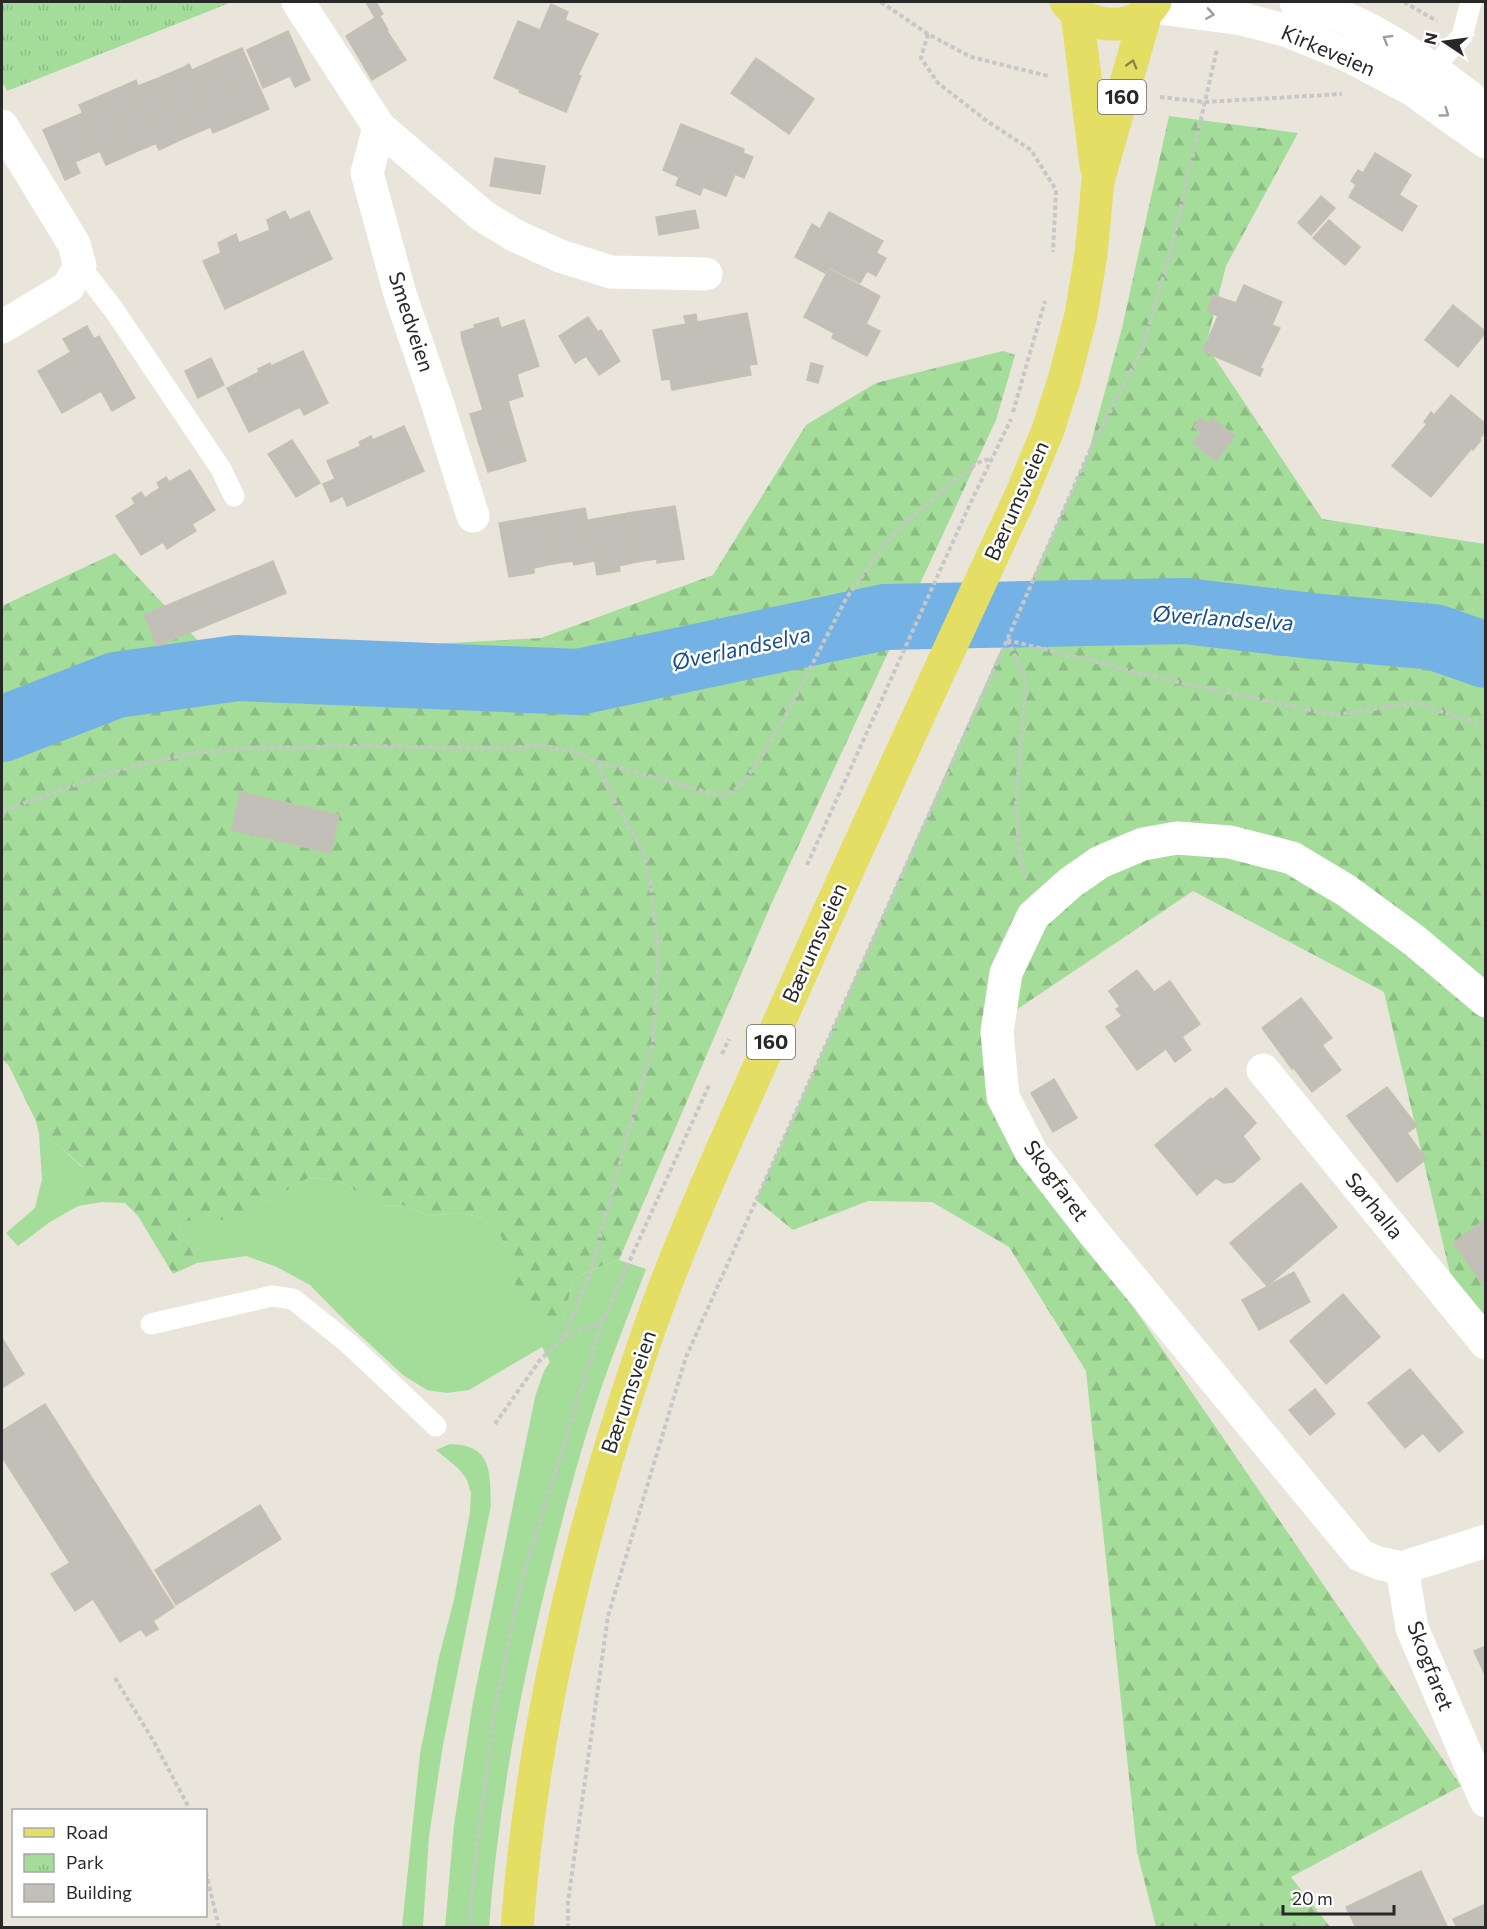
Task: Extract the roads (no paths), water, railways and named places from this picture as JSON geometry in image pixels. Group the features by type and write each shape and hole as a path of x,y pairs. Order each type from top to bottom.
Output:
{"main road":[{"name":"160","path":"1068,5 1093,22 1111,25 1130,22 1151,7"},
{"name":"Bærumsveien","path":"1068,5 1098,181"},
{"name":"Bærumsveien","path":"518,1928 528,1821 555,1657 602,1473 645,1341 689,1228 813,947 1021,495 1048,430 1081,315 1091,254 1098,181 1151,7"}],"street":[{"path":"298,2 379,127 483,216 514,235 560,256 611,272 706,274"},
{"name":"Kirkeveien","path":"1296,2 1358,24 1391,41 1423,79 1485,142"},
{"name":"Kirkeveien","path":"1151,7 1242,19 1285,30 1347,55 1423,79 1485,110"},
{"path":"2,126 75,244 80,266 68,287 2,327"},
{"name":"Smedveien","path":"379,127 368,173 400,294 473,516"},
{"name":"Skogfaret","path":"1485,1001 1415,941 1337,886 1292,858 1230,842 1177,838 1143,844 1100,862 1070,883 1033,916 1006,973 997,1032 1003,1097 1031,1152 1093,1232 1360,1555 1378,1563 1402,1568 1412,1628 1485,1801"},
{"name":"Sørhalla","path":"1263,1070 1485,1343"},
{"path":"1402,1568 1485,1541"}],"lane":[{"path":"1423,79 1462,36 1471,2"},
{"path":"80,266 114,310 221,469 234,496"},
{"path":"151,1324 272,1296 293,1299 348,1343 435,1426"}],"waterway":[{"name":"Øverlandselva","path":"2,729 116,685 237,668 578,682 885,617 1185,611 1434,637 1486,655"}]}
